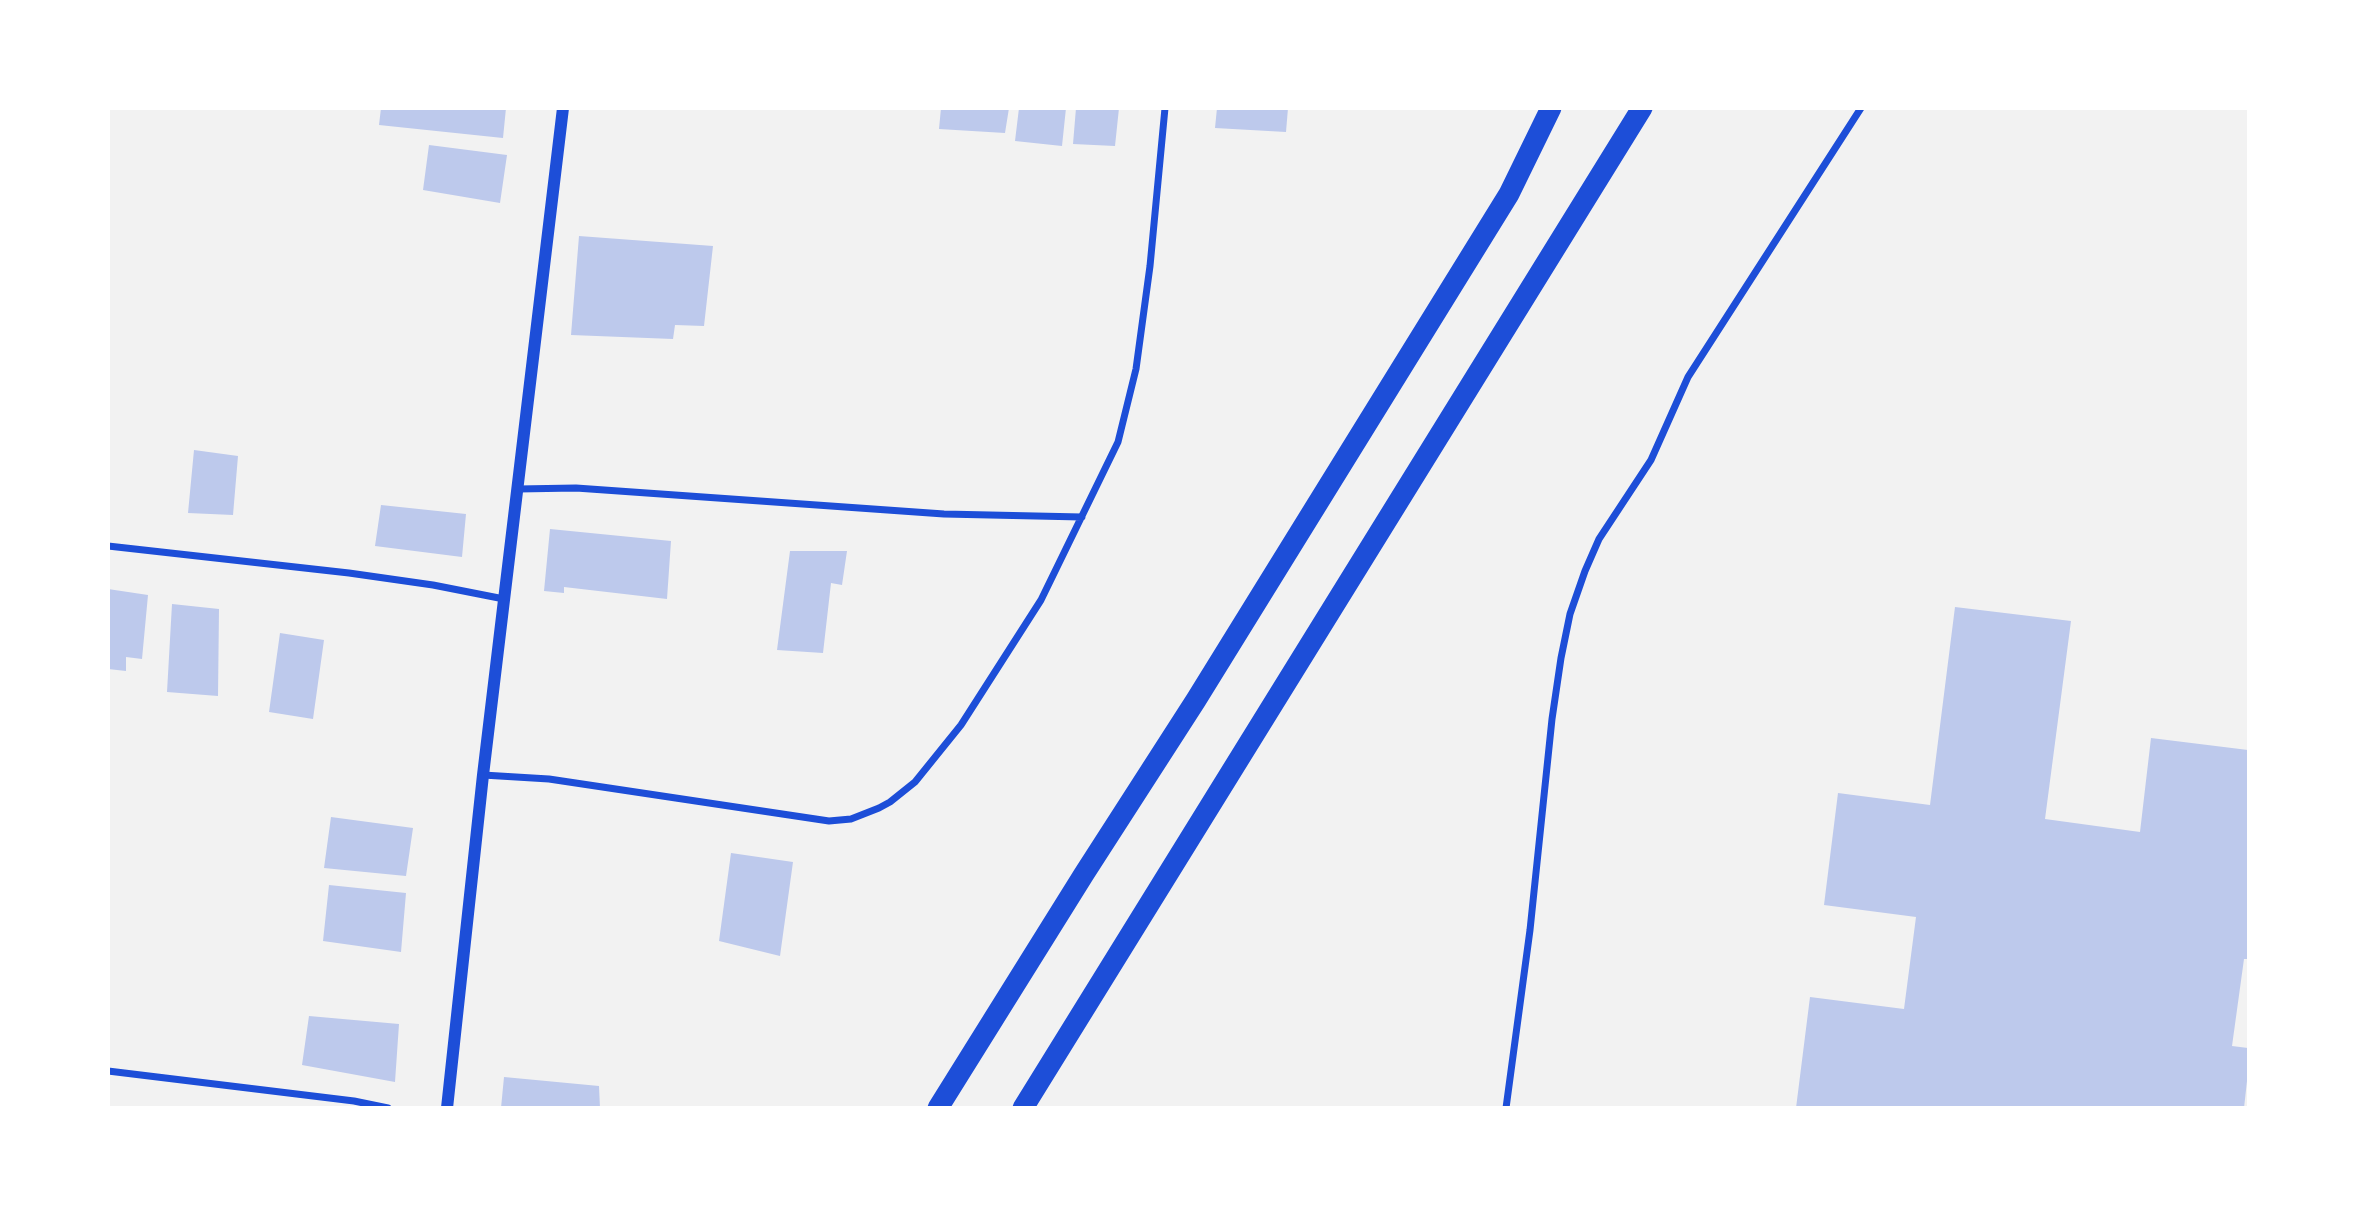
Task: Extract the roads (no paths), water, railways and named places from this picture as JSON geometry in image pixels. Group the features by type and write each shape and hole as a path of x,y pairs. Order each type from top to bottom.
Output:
{"highway":[{"path":"939,1108 1196,700 1509,194 1551,108"},
{"path":"1023,1108 1642,108"}],"street":[{"path":"447,1108 482,775 563,108"},
{"path":"482,775 549,779 829,821 851,819 890,802 924,771 961,725 1035,610 1118,442 1136,369 1150,266 1165,108"},
{"path":"1506,1108 1531,930 1552,719 1570,614 1585,570 1599,539 1651,460 1688,377 1861,108"},
{"path":"518,489 576,488 944,514 1082,517"},
{"path":"108,546 349,573 504,599"},
{"path":"108,1071 354,1101 388,1108"}]}
